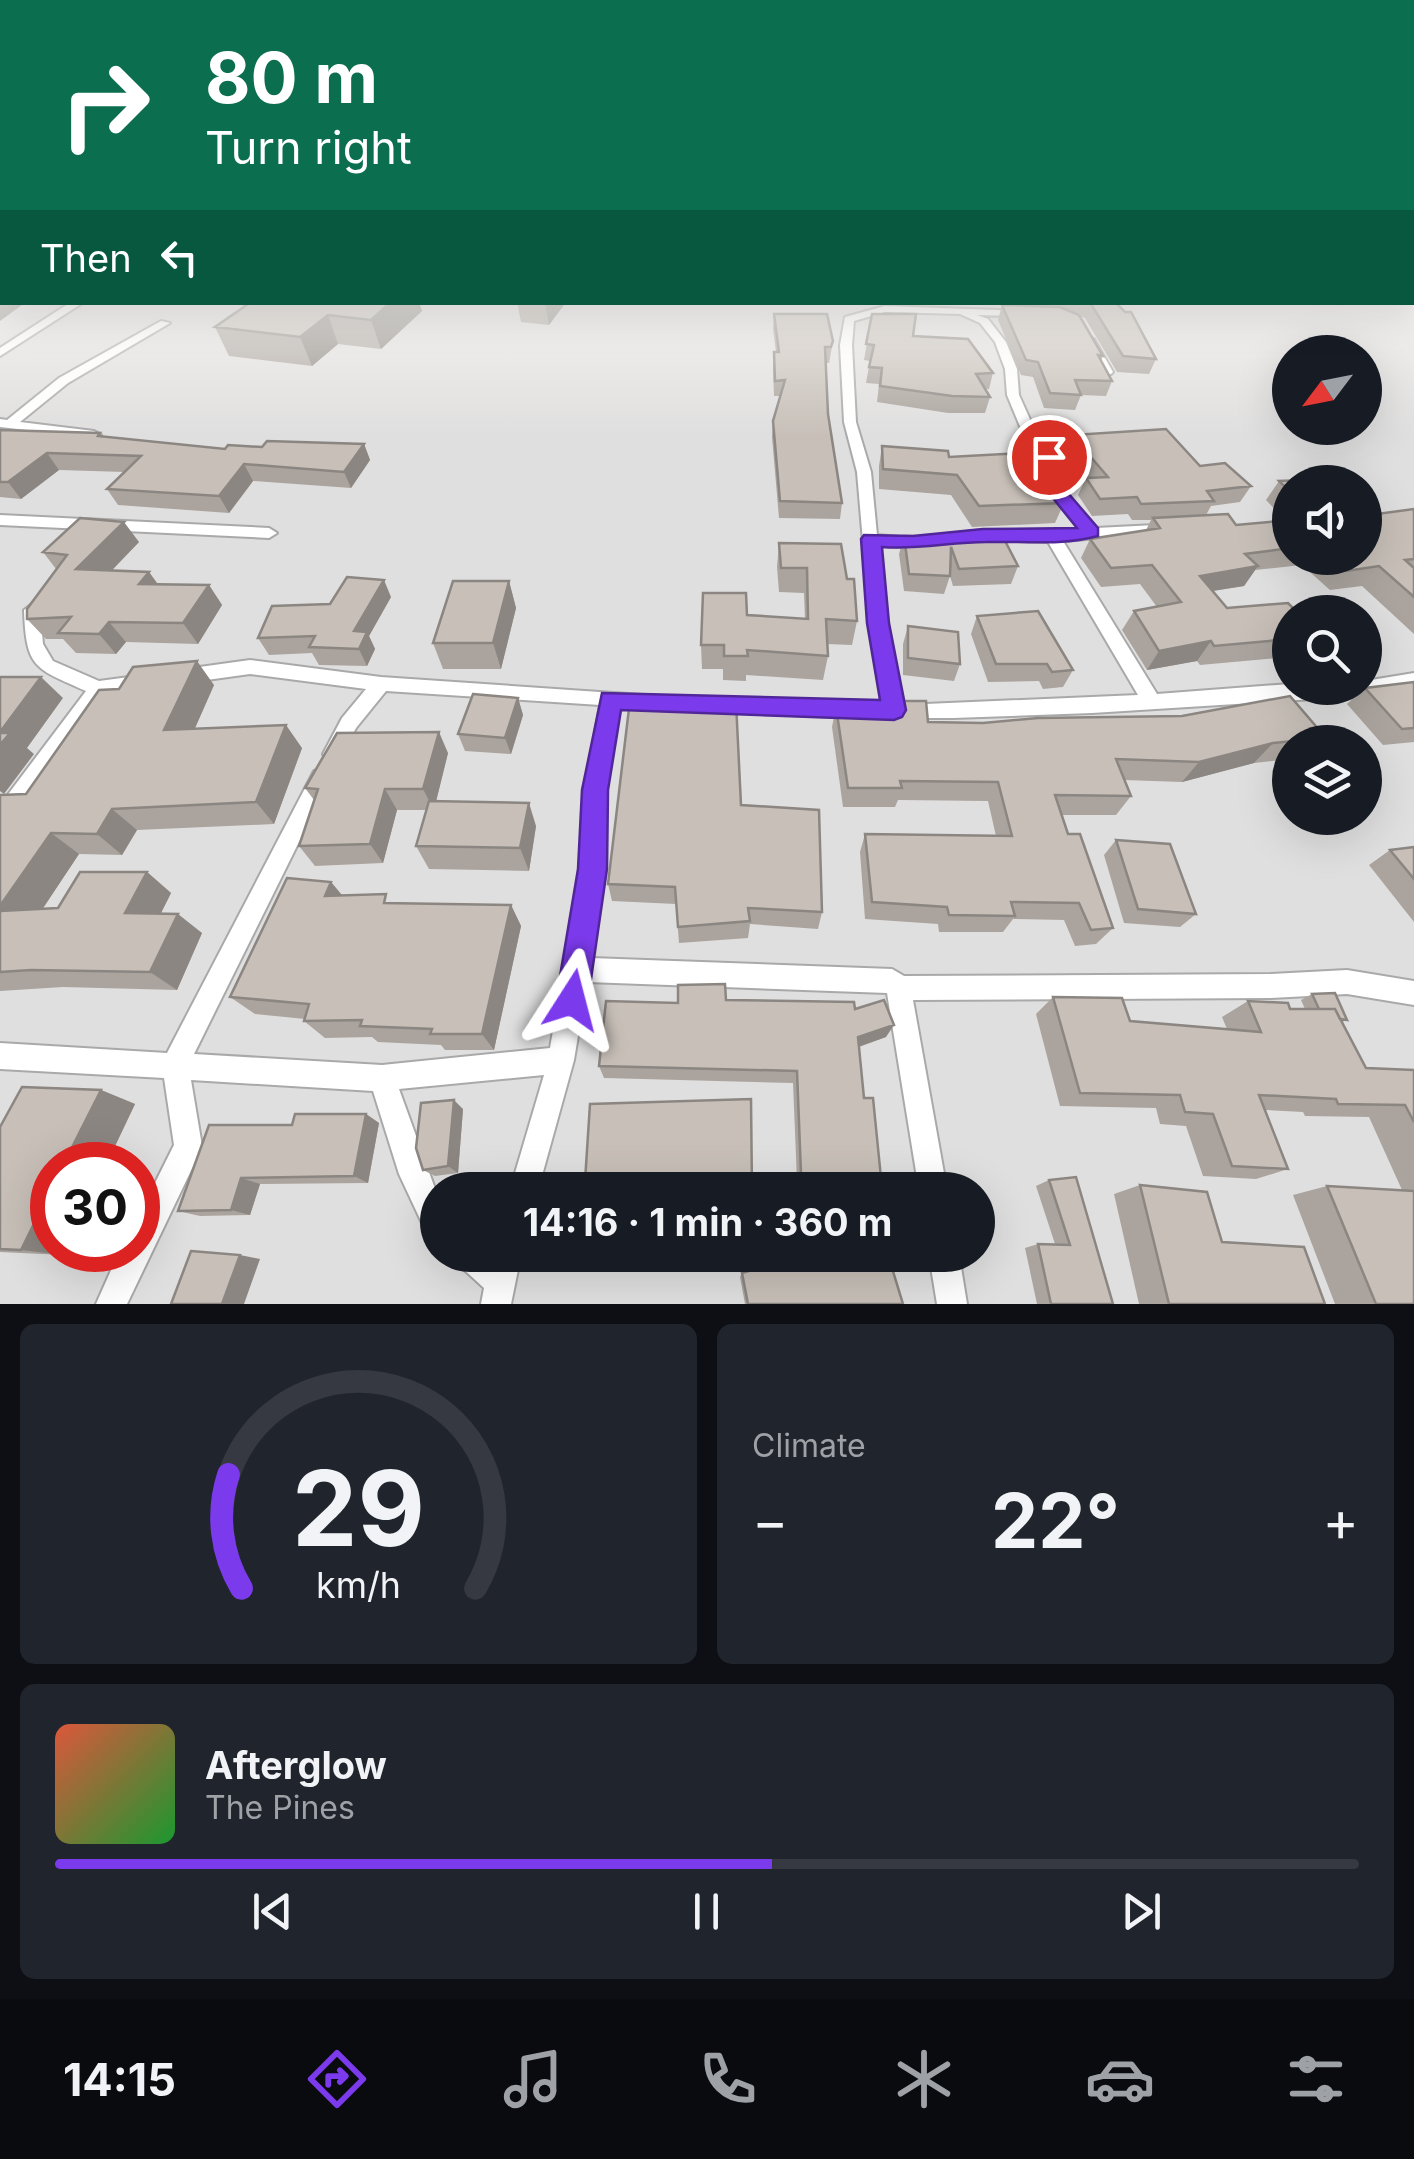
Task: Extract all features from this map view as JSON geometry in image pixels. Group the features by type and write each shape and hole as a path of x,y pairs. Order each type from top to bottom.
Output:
{"street":[{"path":"0,353 61,314"},
{"path":"867,314 849,320 846,345 850,422 864,472 878,623 894,710"},
{"path":"967,314 984,321 1000,342 1030,436 1049,457 1053,487 1091,532"},
{"path":"5,423 94,362 165,323"},
{"path":"1080,324 1107,372"},
{"path":"5,423 102,436"},
{"path":"0,520 269,534"},
{"path":"871,539 913,543 983,535 1053,537 1190,526"},
{"path":"1053,537 1152,702"},
{"path":"32,610 34,645 47,666 98,688 250,666 381,684 610,700 1030,711 1322,688 1380,690 1414,680"},
{"path":"160,1203 188,1146 175,1065 350,724 381,684"},
{"path":"0,822 98,688"},
{"path":"529,1172 561,1060 577,970 592,869 595,790 610,700"},
{"path":"577,970 892,982 899,988 930,1172"},
{"path":"899,988 1234,987 1346,982 1414,993"},
{"path":"0,1056 382,1078 561,1060"},
{"path":"382,1078 420,1190"},
{"path":"111,1304 126,1272"},
{"path":"947,1272 952,1304"}],"shaded area":[{"path":"0,314 1414,314 1414,1304 0,1304"}],"building":[{"path":"234,314 378,314 371,320 328,315 300,337 215,327"},
{"path":"774,314 827,314 833,341 831,347 825,347 828,414 842,503 780,501 773,421 785,380 775,381 774,352 779,352"},
{"path":"872,314 916,314 913,336 968,339 993,373 976,374 990,397 880,386 882,368 869,367 874,345 866,344"},
{"path":"1006,314 1076,314 1103,356 1098,355 1112,381 1075,380 1081,395 1050,393 1038,362 1026,360"},
{"path":"1097,314 1132,314 1156,359 1123,356"},
{"path":"1166,429 1200,466 1225,463 1251,486 1207,491 1214,501 1141,504 1137,497 1100,499 1086,478 1108,477 1072,435"},
{"path":"0,430 100,433 98,436 225,449 228,445 262,447 267,441 364,444 344,472 244,464 219,496 107,489 141,456 47,453 8,482 0,482"},
{"path":"882,446 948,451 949,457 1021,453 1038,480 1050,480 1064,503 979,506 957,475 883,469"},
{"path":"1414,509 1414,559 1405,560 1414,568 1414,597 1382,569 1382,513"},
{"path":"1228,514 1236,525 1272,522 1272,550 1245,554 1258,566 1200,576 1227,608 1272,604 1272,641 1214,646 1211,641 1159,651 1134,611 1181,602 1152,565 1111,568 1090,539 1160,528 1153,518"},
{"path":"80,518 124,522 76,569 149,572 139,584 209,585 183,623 109,622 99,634 58,633 71,617 27,619 27,609 67,555 43,552"},
{"path":"904,536 1003,537 1018,566 959,569 951,547 950,576 909,574"},
{"path":"779,543 841,544 847,579 854,579 857,621 826,619 828,656 747,650 748,656 724,656 724,645 701,645 703,593 746,593 747,615 808,619 807,568 781,568"},
{"path":"347,577 384,580 354,631 367,632 359,649 309,647 315,636 258,638 272,606 330,604"},
{"path":"453,581 509,581 493,643 433,643"},
{"path":"1038,611 1073,670 1052,672 1047,664 996,664 977,616"},
{"path":"908,626 958,632 960,664 908,658"},
{"path":"197,661 164,730 286,725 256,802 112,809 97,834 51,833 0,906 0,795 26,794 99,690 119,689 133,667"},
{"path":"0,677 41,677 0,732"},
{"path":"1414,682 1414,728 1402,729 1380,705 1382,686"},
{"path":"473,694 518,698 505,738 458,734"},
{"path":"1272,699 1272,705 1298,705 1315,725 1272,725 1272,743 1199,762 1116,759 1131,796 1055,795 1068,834 1080,834 1113,928 1091,930 1079,903 1011,902 1015,916 949,915 947,907 872,902 865,834 1012,836 998,782 900,781 902,788 848,788 836,707 900,707 899,701 926,701 928,722 1182,716"},
{"path":"630,700 736,702 741,805 819,810 822,912 748,908 750,921 678,927 675,887 608,884"},
{"path":"439,732 423,789 385,789 370,844 299,846 318,789 305,788 337,733"},
{"path":"429,801 529,803 520,848 416,846"},
{"path":"1116,840 1170,844 1196,914 1138,909"},
{"path":"1414,847 1414,879 1390,850"},
{"path":"80,872 147,872 125,913 178,914 150,972 0,972 0,911 58,908"},
{"path":"287,878 331,882 325,896 386,894 384,903 511,905 482,1034 430,1034 432,1029 360,1026 362,1020 304,1021 309,1004 230,997"},
{"path":"725,984 726,1000 854,1002 855,1009 884,1000 894,1025 858,1037 864,1098 873,1098 880,1172 801,1172 797,1071 599,1066 606,1001 678,1003 678,985"},
{"path":"1335,993 1347,1020 1340,1019 1335,1009 1319,1009 1312,994"},
{"path":"1053,997 1122,998 1130,1021 1261,1032 1248,1001 1288,1003 1290,1009 1335,1009 1366,1068 1414,1070 1414,1122 1405,1105 1338,1104 1336,1099 1259,1095 1288,1169 1232,1166 1213,1114 1185,1112 1180,1095 1080,1093"},
{"path":"22,1087 101,1090 75,1142 30,1142 30,1232 21,1250 0,1249 0,1127"},
{"path":"751,1099 752,1172 586,1172 590,1104"},
{"path":"454,1100 448,1166 423,1170 416,1148 421,1103"},
{"path":"295,1114 366,1114 354,1176 241,1178 231,1210 178,1211 209,1125 292,1125"},
{"path":"1076,1177 1113,1304 1051,1304 1038,1244 1070,1245 1049,1180"},
{"path":"1140,1185 1207,1192 1222,1242 1304,1247 1325,1304 1169,1304"},
{"path":"1327,1186 1414,1191 1414,1304 1376,1304"},
{"path":"191,1251 240,1255 222,1304 171,1304"},
{"path":"893,1272 903,1304 748,1304 742,1273"}],"route":[{"path":"572,1000 592,869 595,790 610,700 894,710 878,623 871,539 913,543 983,535 1053,537 1091,532 1053,487 1049,457"}]}
